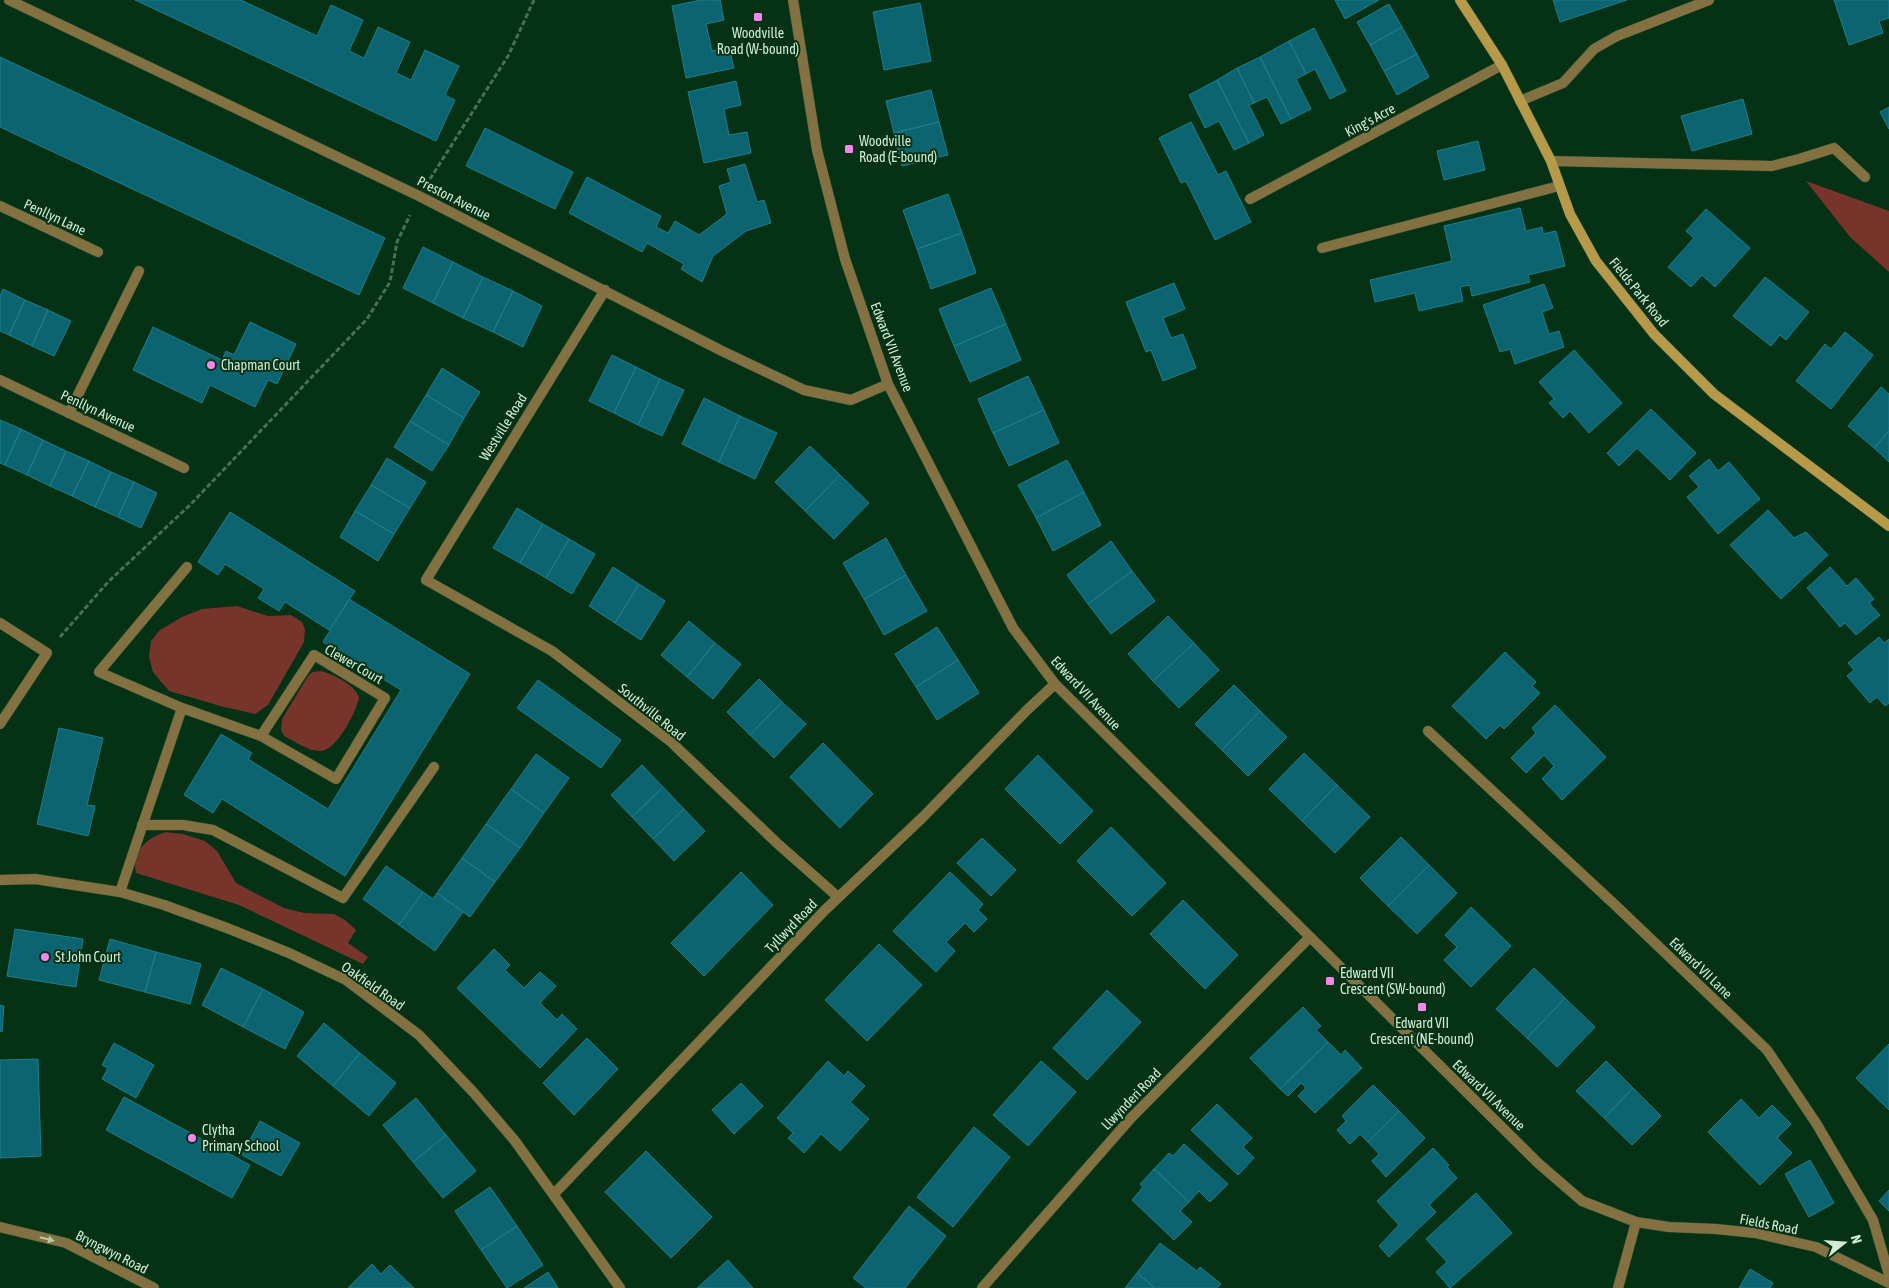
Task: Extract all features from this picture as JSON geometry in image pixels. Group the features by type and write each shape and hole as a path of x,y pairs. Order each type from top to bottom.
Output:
{"main road":[{"name":"Fields Park Road","path":"1460,0 1502,64 1551,161 1570,214 1596,261 1654,334 1714,394 1889,526"}],"street":[{"name":"Preston Avenue","path":"9,0 419,196 720,350 804,390 851,400 888,384"},
{"name":"Edward VII Avenue","path":"793,0 824,178 845,259 888,384 1013,628 1055,684 1538,1163 1582,1201 1636,1222"},
{"path":"1520,101 1563,83 1594,49 1617,36 1708,0"},
{"name":"King's Acre","path":"1250,199 1502,64"},
{"path":"1551,161 1772,166 1799,160 1834,148 1865,177"},
{"path":"1322,248 1559,186"},
{"name":"Penllyn Lane","path":"0,206 98,252"},
{"path":"69,412 139,271"},
{"name":"Westville Road","path":"426,580 605,290"},
{"name":"Penllyn Avenue","path":"0,380 184,468"},
{"name":"Clewer Court","path":"188,568 99,672 182,708 261,736 336,779 385,698 314,655 261,736"},
{"name":"Southville Road","path":"426,580 552,650 670,741 778,844 838,897"},
{"path":"0,622 47,653 0,724"},
{"name":"Tyllwyd Road","path":"554,1194 838,897 923,817 1027,710 1055,684"},
{"path":"120,892 182,708"},
{"name":"Edward VII Lane","path":"1428,731 1767,1050 1816,1123 1873,1220 1889,1274"},
{"path":"142,825 183,825 213,830 343,898 434,767"},
{"name":"Oakfield Road","path":"0,880 35,879 120,892 164,905 227,928 289,953 346,980 419,1035 474,1093 515,1141 620,1288"},
{"name":"Llwynderi Road","path":"982,1288 1132,1118 1309,938"},
{"path":"1618,1288 1636,1222"},
{"name":"Fields Road","path":"1636,1222 1669,1227 1755,1233 1816,1247 1889,1283"},
{"name":"Bryngwyn Road","path":"0,1227 66,1243 154,1288"}],"path":[{"path":"47,653 108,582 191,504 367,319 390,282 396,242 419,196 508,56 534,0"}],"shaded area":[{"path":"1806,181 1889,211 1889,272 1850,237"},
{"path":"237,606 268,616 291,615 302,622 305,629 304,642 268,705 255,714 169,691 153,672 149,657 151,641 160,630 182,617 202,609"},
{"path":"320,671 331,674 349,685 354,689 359,698 350,721 339,737 327,749 316,751 284,736 281,730 282,719 308,676 313,672"},
{"path":"166,832 183,834 205,841 217,851 236,883 284,908 304,913 334,914 345,920 356,930 348,943 368,957 363,964 239,905 136,873 136,858 142,846 159,834"}],"building":[{"path":"135,0 241,0 317,36 331,5 363,20 349,51 364,58 378,27 410,42 396,73 411,80 425,50 459,66 445,95 455,100 436,141"},
{"path":"701,0 720,0 724,20 706,24 712,51 729,47 734,68 686,78 672,6"},
{"path":"1335,0 1379,0 1345,19"},
{"path":"1553,0 1627,0 1560,22"},
{"path":"1834,0 1889,0 1889,18 1879,21 1883,33 1849,45"},
{"path":"920,3 931,61 884,70 873,12"},
{"path":"1389,4 1402,27 1370,45 1357,22"},
{"path":"1402,27 1417,54 1384,71 1370,45"},
{"path":"1314,28 1346,91 1330,99 1315,69 1306,74 1289,41"},
{"path":"1289,41 1306,74 1296,79 1311,109 1291,119 1260,57"},
{"path":"1417,54 1429,77 1397,95 1384,71"},
{"path":"0,57 385,238 359,295 0,127"},
{"path":"1260,57 1291,119 1281,124 1267,97 1254,103 1237,68"},
{"path":"1237,68 1254,103 1249,105 1264,135 1249,143 1217,80"},
{"path":"1217,80 1249,143 1234,150 1219,121 1205,128 1189,95"},
{"path":"736,81 741,105 724,109 729,135 747,132 751,153 704,163 688,92"},
{"path":"931,90 939,122 894,133 886,101"},
{"path":"1743,99 1752,134 1692,151 1681,116"},
{"path":"1889,107 1889,129 1880,112"},
{"path":"939,122 948,155 902,166 894,133"},
{"path":"1191,122 1218,175 1226,171 1251,222 1215,240 1186,181 1181,183 1159,138"},
{"path":"485,128 573,172 555,209 466,166"},
{"path":"1478,141 1485,170 1444,180 1437,151"},
{"path":"745,164 757,202 764,200 771,223 746,231 713,256 702,282 681,269 684,264 647,243 642,252 569,213 587,177 661,216 656,227 668,233 675,221 699,235 727,214 719,186 731,182 727,169"},
{"path":"948,194 962,233 917,249 903,210"},
{"path":"1520,208 1526,231 1542,227 1543,234 1556,231 1565,266 1528,275 1530,282 1472,296 1470,285 1460,287 1463,301 1419,311 1415,293 1375,302 1370,280 1452,261 1444,226"},
{"path":"1706,209 1750,248 1715,287 1702,275 1691,287 1668,267 1694,238 1686,231"},
{"path":"962,233 976,273 931,289 917,249"},
{"path":"423,247 453,262 433,303 403,288"},
{"path":"453,262 483,277 463,318 433,303"},
{"path":"483,277 513,291 493,332 463,318"},
{"path":"1765,277 1809,312 1786,340 1780,335 1771,346 1733,316"},
{"path":"1174,283 1185,309 1163,318 1171,338 1183,334 1196,368 1163,381 1151,350 1146,352 1126,302"},
{"path":"1544,284 1553,308 1542,312 1549,334 1559,331 1564,347 1515,364 1510,349 1500,352 1483,305"},
{"path":"991,288 1006,324 954,346 939,309"},
{"path":"3,289 25,300 9,335 0,331 0,296"},
{"path":"513,291 542,306 523,347 493,332"},
{"path":"25,300 48,310 32,346 9,335"},
{"path":"48,310 71,321 54,356 32,346"},
{"name":"Chapman Court","path":"250,322 296,344 277,384 268,380 255,407 210,385 202,403 133,370 153,327 222,360 226,351 234,355"},
{"path":"1006,324 1021,360 970,382 954,346"},
{"path":"1845,332 1873,355 1831,409 1796,381 1825,344 1831,349"},
{"path":"1574,350 1622,403 1589,433 1570,411 1563,418 1549,403 1554,399 1539,382"},
{"path":"612,355 636,367 614,413 589,401"},
{"path":"636,367 660,379 638,425 614,413"},
{"path":"442,368 480,392 464,418 426,395"},
{"path":"1028,376 1044,410 993,433 978,399"},
{"path":"660,379 684,390 662,436 638,425"},
{"path":"1881,387 1889,394 1889,431 1874,448 1848,426"},
{"path":"426,395 464,418 449,445 410,421"},
{"path":"704,398 740,416 719,462 682,444"},
{"path":"1651,409 1696,453 1670,480 1637,448 1619,466 1607,453"},
{"path":"1044,410 1059,443 1009,466 993,433"},
{"path":"740,416 777,433 755,479 719,462"},
{"path":"0,420 21,429 5,465 0,463"},
{"path":"410,421 449,445 432,471 394,447"},
{"path":"21,429 43,440 27,475 5,465"},
{"path":"1889,431 1889,462 1874,448"},
{"path":"43,440 66,451 50,486 27,475"},
{"path":"810,446 840,475 805,511 775,482"},
{"path":"66,451 89,461 72,496 50,486"},
{"path":"387,458 426,482 410,508 371,485"},
{"path":"1709,459 1718,471 1729,462 1760,499 1718,534 1687,497 1699,487 1689,476"},
{"path":"1067,460 1084,492 1036,518 1018,485"},
{"path":"89,461 111,472 95,507 72,496"},
{"path":"111,472 134,482 118,517 95,507"},
{"path":"840,475 869,503 834,539 805,511"},
{"path":"134,482 157,493 141,528 118,517"},
{"path":"371,485 410,508 394,534 355,511"},
{"path":"1084,492 1101,525 1053,551 1036,518"},
{"path":"517,508 543,524 520,563 493,548"},
{"path":"1768,510 1794,538 1806,532 1828,555 1781,599 1730,545"},
{"path":"355,511 394,534 378,561 340,537"},
{"path":"230,512 355,591 329,630 285,602 279,611 258,598 264,589 225,564 218,575 198,562"},
{"path":"543,524 569,539 546,578 520,563"},
{"path":"886,538 906,575 864,599 843,563"},
{"path":"569,539 595,554 572,594 546,578"},
{"path":"1111,541 1132,571 1088,604 1067,575"},
{"path":"613,567 639,584 615,623 589,606"},
{"path":"1830,567 1847,586 1856,578 1874,599 1869,603 1880,615 1856,635 1845,623 1840,627 1807,588"},
{"path":"1132,571 1155,601 1111,634 1088,604"},
{"path":"906,575 927,611 884,635 864,599"},
{"path":"639,584 665,601 641,640 615,623"},
{"path":"349,599 470,674 345,876 222,799 213,813 184,795 221,734 252,753 248,759 328,809 401,690 323,642"},
{"path":"1168,616 1194,643 1153,681 1128,654"},
{"path":"689,621 715,643 687,677 661,655"},
{"path":"937,627 958,660 916,687 895,654"},
{"path":"1879,637 1884,643 1889,639 1889,703 1885,706 1877,697 1870,703 1847,676 1854,670 1848,663"},
{"path":"715,643 741,664 713,699 687,677"},
{"path":"1194,643 1219,670 1179,708 1153,681"},
{"path":"1505,652 1536,682 1532,686 1540,693 1504,729 1500,725 1486,739 1452,706"},
{"path":"958,660 979,693 937,720 916,687"},
{"path":"759,679 782,702 750,735 727,712"},
{"path":"538,680 621,740 601,768 517,708"},
{"path":"1234,685 1260,711 1222,750 1195,724"},
{"path":"782,702 806,724 774,758 750,735"},
{"path":"1555,705 1606,757 1562,800 1542,779 1554,766 1544,755 1526,773 1511,758 1536,733 1532,728"},
{"path":"1260,711 1287,737 1248,776 1222,750"},
{"path":"59,728 103,738 87,805 95,806 88,836 37,824"},
{"path":"823,743 873,794 840,828 790,777"},
{"path":"1304,753 1337,785 1302,821 1269,789"},
{"path":"536,754 569,778 544,813 511,789"},
{"path":"1038,755 1093,811 1060,844 1005,789"},
{"path":"642,765 663,787 632,817 611,795"},
{"path":"1337,785 1370,817 1335,853 1302,821"},
{"path":"663,787 684,809 653,839 632,817"},
{"path":"511,789 544,813 520,848 486,824"},
{"path":"684,809 705,831 674,861 653,839"},
{"path":"486,824 520,848 495,882 462,858"},
{"path":"1111,827 1166,883 1132,916 1077,861"},
{"path":"1401,837 1429,865 1388,906 1360,878"},
{"path":"982,838 1016,870 991,896 957,863"},
{"path":"462,858 495,882 470,917 437,893"},
{"path":"1429,865 1457,893 1417,934 1388,906"},
{"path":"386,866 423,892 399,925 363,899"},
{"path":"741,872 773,905 704,976 671,943"},
{"path":"950,872 983,904 978,910 987,919 974,932 965,923 946,942 955,951 936,972 893,931"},
{"path":"423,892 433,899 437,893 463,912 435,951 399,925"},
{"path":"1183,900 1238,955 1205,989 1150,934"},
{"path":"1471,907 1511,946 1471,987 1444,960 1457,947 1445,935"},
{"name":"St John Court","path":"15,929 83,939 76,987 7,976"},
{"path":"110,939 156,952 145,992 99,980"},
{"path":"879,944 922,985 867,1041 825,1000"},
{"path":"494,949 510,965 505,970 524,988 540,972 556,986 540,1003 557,1020 562,1014 577,1029 540,1068 457,988"},
{"path":"156,952 201,964 190,1004 145,992"},
{"path":"221,968 263,989 243,1027 202,1005"},
{"path":"1534,968 1565,998 1527,1038 1496,1009"},
{"path":"263,989 304,1012 285,1049 243,1027"},
{"path":"1107,990 1141,1022 1087,1080 1053,1048"},
{"path":"1565,998 1595,1027 1557,1067 1527,1038"},
{"path":"0,1005 4,1006 2,1032 0,1031"},
{"path":"1303,1007 1321,1026 1316,1030 1328,1042 1280,1089 1250,1058"},
{"path":"324,1023 360,1053 333,1086 297,1056"},
{"path":"587,1038 618,1069 574,1115 543,1083"},
{"path":"1328,1042 1341,1055 1345,1050 1362,1068 1315,1113 1298,1096 1306,1088 1301,1083 1288,1096 1280,1089"},
{"path":"114,1043 154,1065 136,1098 102,1079 108,1068 102,1065"},
{"path":"1889,1044 1889,1110 1856,1078"},
{"path":"360,1053 396,1083 369,1116 333,1086"},
{"path":"38,1059 41,1156 0,1158 0,1060"},
{"path":"828,1061 844,1076 848,1071 865,1086 850,1102 869,1119 840,1151 821,1134 804,1153 788,1138 793,1133 777,1118"},
{"path":"1041,1061 1076,1092 1028,1146 993,1115"},
{"path":"1606,1061 1633,1088 1604,1118 1576,1091"},
{"path":"741,1083 763,1106 734,1134 712,1110"},
{"path":"1373,1085 1399,1111 1368,1142 1360,1134 1350,1144 1337,1130 1346,1121 1342,1116"},
{"path":"1633,1088 1661,1116 1632,1145 1604,1118"},
{"path":"124,1097 250,1165 232,1198 106,1130"},
{"path":"416,1098 446,1135 413,1162 383,1125"},
{"path":"1741,1099 1759,1118 1772,1105 1791,1124 1777,1138 1792,1153 1760,1185 1708,1132"},
{"path":"1217,1104 1252,1138 1243,1147 1254,1158 1238,1175 1191,1130"},
{"path":"1399,1111 1425,1138 1386,1177 1372,1161 1379,1154 1368,1142"},
{"path":"260,1121 300,1143 281,1176 242,1155"},
{"path":"974,1127 1010,1157 953,1227 917,1197"},
{"path":"446,1135 476,1171 443,1198 413,1162"},
{"path":"1184,1144 1228,1184 1210,1202 1199,1191 1189,1202 1154,1169 1169,1153 1173,1156"},
{"path":"1433,1148 1449,1165 1447,1167 1457,1178 1429,1205 1436,1212 1389,1257 1379,1246 1399,1225 1377,1201"},
{"path":"646,1151 712,1217 671,1258 605,1192"},
{"path":"1810,1160 1834,1203 1809,1217 1785,1174"},
{"path":"1154,1169 1189,1202 1180,1211 1192,1222 1174,1240 1132,1200 1143,1187 1140,1184"},
{"path":"490,1187 517,1226 481,1250 455,1211"},
{"path":"1889,1190 1889,1211 1879,1201"},
{"path":"1476,1193 1512,1233 1450,1288 1436,1272 1447,1262 1426,1239"},
{"path":"909,1206 946,1236 905,1288 866,1288 853,1278"},
{"path":"517,1226 543,1265 507,1288 481,1250"},
{"path":"1160,1243 1197,1271 1200,1267 1221,1284 1217,1288 1155,1288 1137,1273"},
{"path":"728,1260 753,1288 697,1288"},
{"path":"372,1264 381,1274 390,1265 414,1288 348,1288"},
{"path":"1750,1269 1773,1283 1770,1288 1739,1288"},
{"path":"548,1272 558,1288 524,1288"},
{"path":"1137,1273 1155,1288 1125,1288"}],"place":[{"name":"Woodville Road (W-bound)","path":"758,17"},
{"name":"Woodville Road (E-bound)","path":"849,149"},
{"name":"Chapman Court","path":"211,365"},
{"name":"St John Court","path":"45,957"},
{"name":"Edward VII Crescent (SW-bound)","path":"1330,981"},
{"name":"Edward VII Crescent (NE-bound)","path":"1422,1007"},
{"name":"Clytha Primary School","path":"192,1138"}]}
